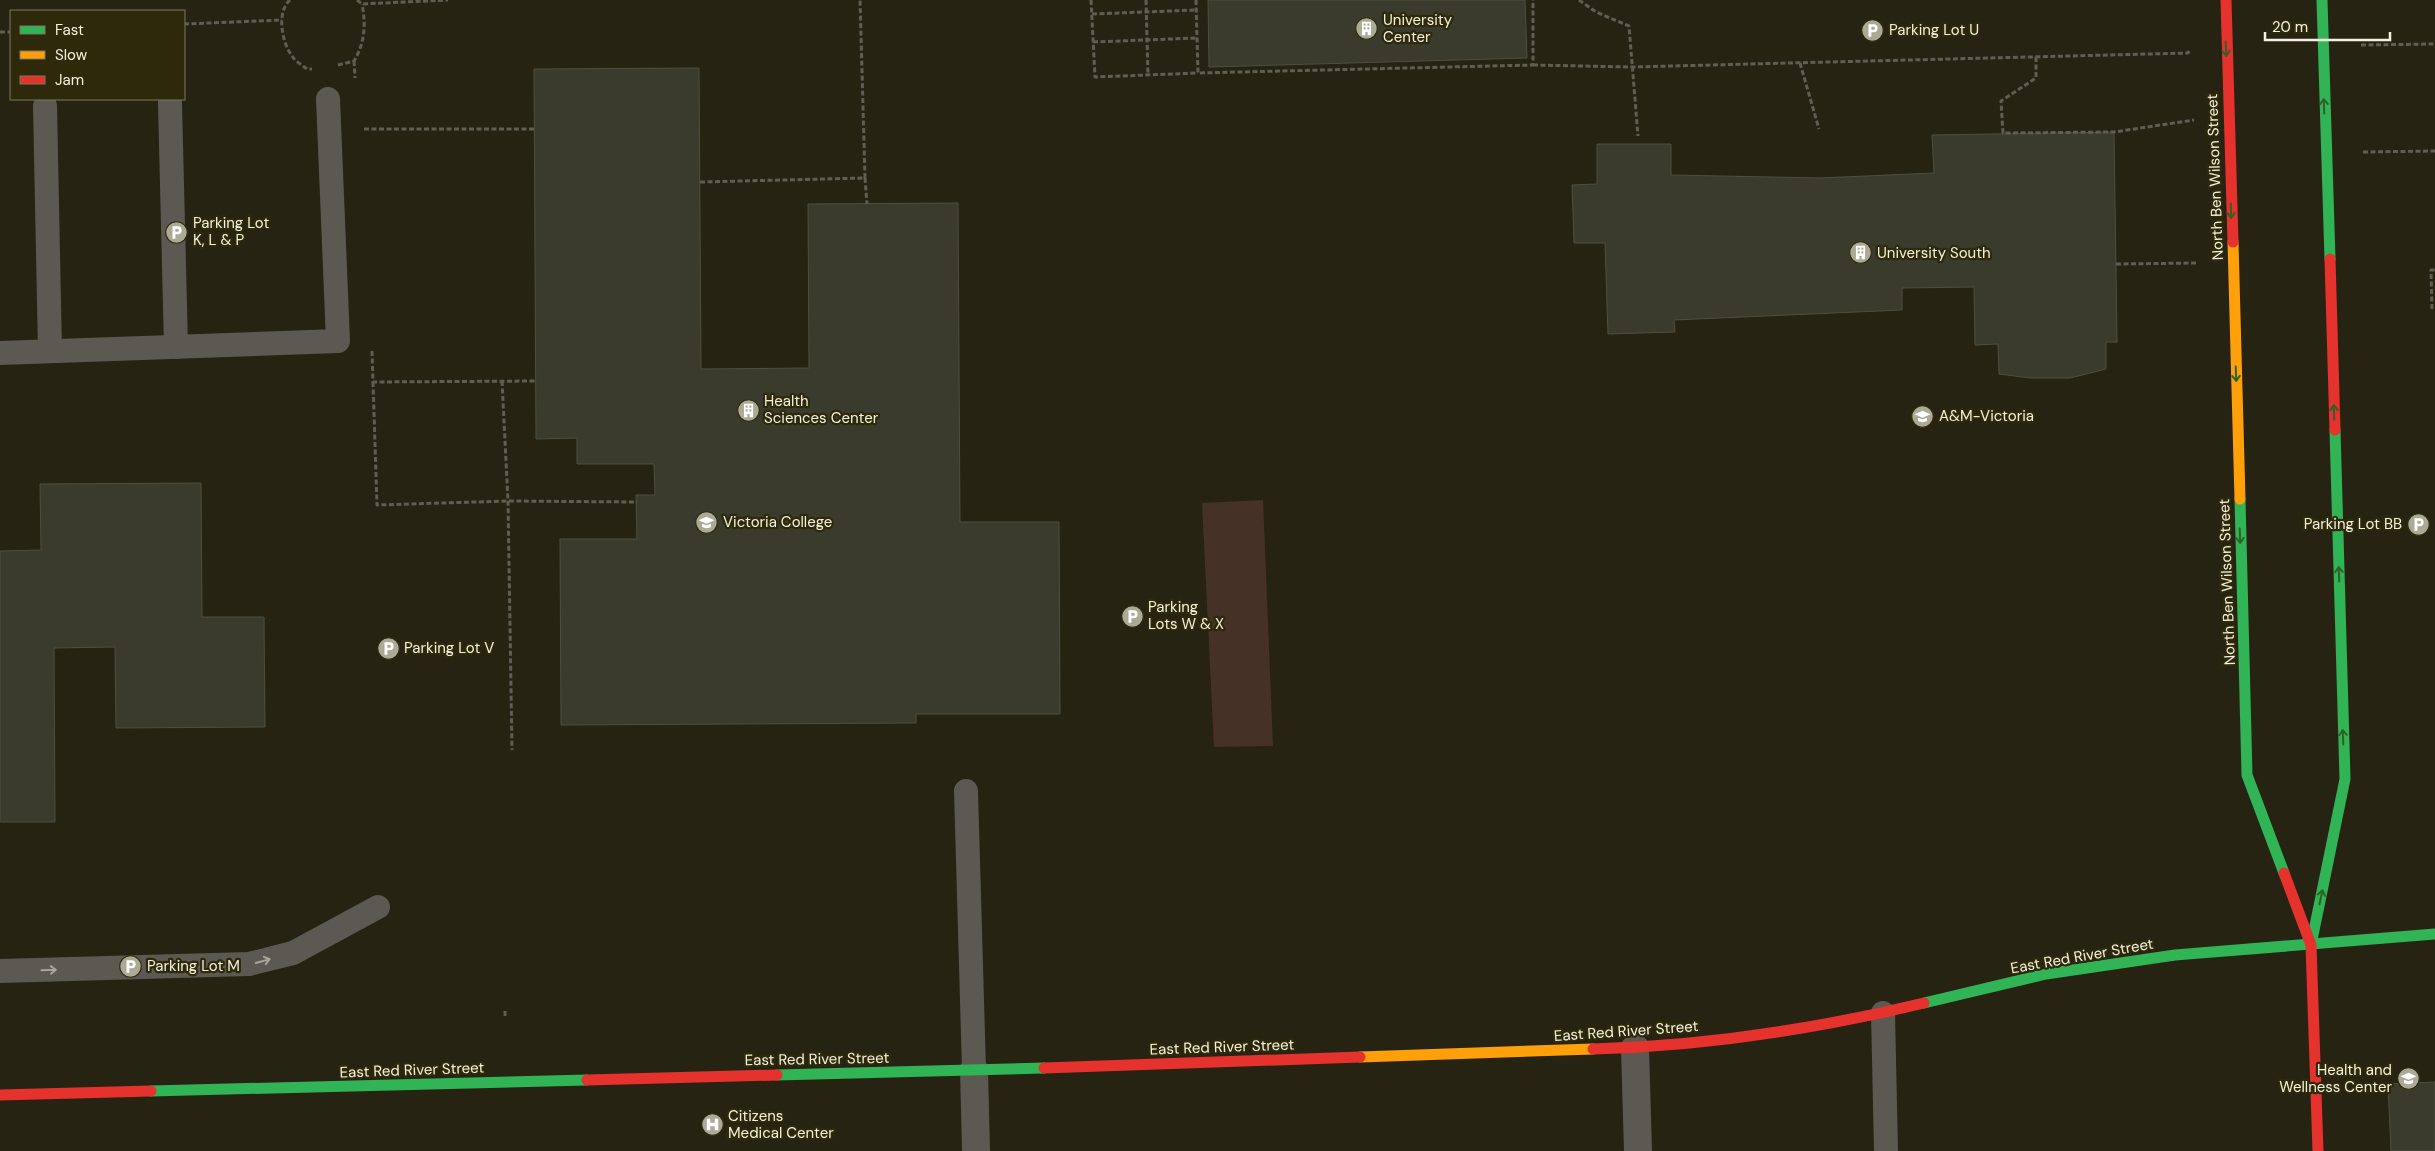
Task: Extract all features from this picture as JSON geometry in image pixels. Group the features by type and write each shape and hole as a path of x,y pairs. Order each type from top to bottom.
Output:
{"street":[{"name":"North Ben Wilson Street","path":"2226,0 2247,775 2311,944 2318,1151"},
{"path":"2311,944 2345,780 2322,0"},
{"name":"East Red River Street","path":"0,1095 974,1070 1635,1048 1797,1029 1883,1013 2046,974 2175,956 2435,934"},
{"path":"1635,1048 1638,1151"},
{"path":"974,1070 976,1151"}],"lane":[{"path":"0,353 338,342 328,99"},
{"path":"170,103 176,347"},
{"path":"45,106 50,351"},
{"path":"966,791 974,1070"},
{"path":"0,971 249,964 293,953 378,907"},
{"path":"1883,1013 1886,1151"}],"path":[{"path":"290,0 286,3 282,20 284,40 292,57 307,69 315,68"},
{"path":"357,0 362,4 448,0"},
{"path":"860,0 867,204"},
{"path":"1091,0 1095,77 1533,65 1631,67 2188,53 2192,46"},
{"path":"1146,0 1148,75"},
{"path":"1196,0 1198,73"},
{"path":"1533,0 1533,65"},
{"path":"1579,0 1596,12 1629,26 1638,136"},
{"path":"356,80 354,61 362,48 363,41 364,16 362,4"},
{"path":"1092,14 1196,10"},
{"path":"185,24 282,20"},
{"path":"1093,42 1196,38"},
{"path":"2361,45 2435,44"},
{"path":"2036,57 2036,78 2002,101 2003,133 2114,132 2198,120"},
{"path":"330,67 354,61"},
{"path":"1800,63 1820,129"},
{"path":"359,128 534,129"},
{"path":"2362,152 2435,151"},
{"path":"700,182 865,178"},
{"path":"2116,264 2202,263"},
{"path":"2432,309 2431,270 2435,270"},
{"path":"371,343 374,382 377,506 508,501 636,502"},
{"path":"502,381 508,501 512,750"},
{"path":"374,382 536,381"},
{"path":"505,1011 505,1016"}],"shaded area":[{"path":"1263,500 1273,746 1214,747 1202,503"}],"building":[{"name":"University Center","path":"1208,0 1525,0 1527,58 1209,67"},
{"name":"Health Sciences Center","path":"699,68 701,369 809,368 808,204 958,203 960,522 1059,522 1060,714 916,714 916,723 561,725 560,539 637,539 636,495 655,495 654,464 577,464 577,438 536,439 534,69"},
{"name":"University South","path":"2114,132 2117,342 2106,342 2106,369 2070,378 2030,378 1999,374 1998,344 1975,345 1974,287 1902,288 1902,310 1674,320 1675,332 1608,334 1605,243 1574,243 1572,185 1597,184 1597,144 1671,144 1671,175 1820,178 1934,173 1932,135"},
{"path":"201,483 202,617 264,617 265,727 116,728 115,647 54,648 55,822 0,822 0,551 41,550 40,484"},
{"name":"Health and Wellness Center","path":"2435,1082 2435,1151 2391,1151 2388,1084"}],"traffic: fast":[{"path":"2322,0 2330,259"},
{"path":"2311,945 2345,779 2335,430"},
{"path":"2240,499 2247,775 2284,873"},
{"path":"1924,1003 2046,974 2175,955 2435,934"},
{"path":"777,1075 1044,1068"},
{"path":"151,1091 587,1080"}],"traffic: slow":[{"path":"2233,242 2240,499"},
{"path":"1360,1057 1593,1049"}],"traffic: jam":[{"path":"2226,0 2233,242"},
{"path":"2330,259 2335,430"},
{"path":"2284,873 2311,945 2318,1151"},
{"path":"1593,1049 1676,1044 1760,1035 1842,1021 1924,1003"},
{"path":"1044,1068 1360,1057"},
{"path":"587,1080 777,1075"},
{"path":"0,1095 151,1091"}],"place":[{"name":"University Center","path":"1367,29"},
{"name":"Parking Lot U","path":"1873,30"},
{"name":"Parking Lot K, L & P","path":"177,232"},
{"name":"University South","path":"1861,253"},
{"name":"Health Sciences Center","path":"748,410"},
{"name":"A&M-Victoria","path":"1923,416"},
{"name":"Victoria College","path":"707,522"},
{"name":"Parking Lot BB","path":"2418,524"},
{"name":"Parking Lots W & X","path":"1132,616"},
{"name":"Parking Lot V","path":"388,648"},
{"name":"Parking Lot M","path":"131,966"},
{"name":"Health and Wellness Center","path":"2408,1079"},
{"name":"Citizens Medical Center","path":"712,1125"}]}
